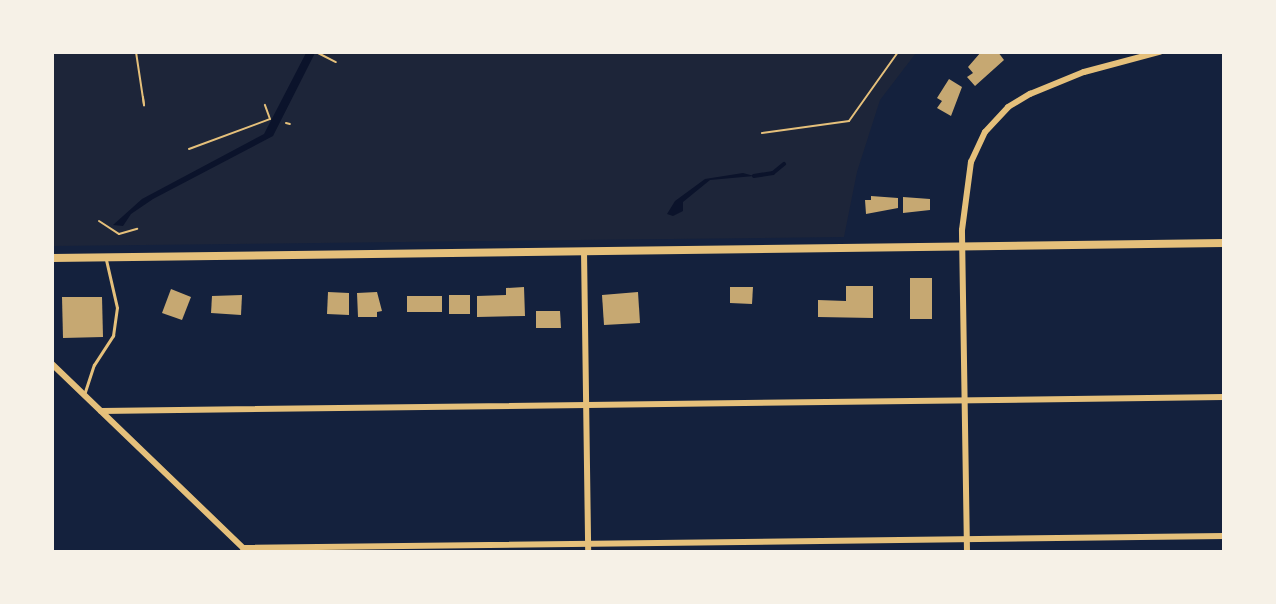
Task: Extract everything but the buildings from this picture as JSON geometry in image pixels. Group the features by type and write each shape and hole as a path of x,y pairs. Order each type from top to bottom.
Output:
{"street":[{"path":"967,551 965,248 962,230 971,162 985,132 1008,107 1084,72 1158,52"},
{"path":"52,258 1223,243"},
{"path":"584,251 588,548"},
{"path":"52,365 245,550 588,548 966,538 1223,536"},
{"path":"101,411 584,402 1223,397"}],"lane":[{"path":"84,395 94,365 113,336 117,308 106,258"}],"path":[{"path":"136,52 143,97"},
{"path":"762,133 849,121 898,52"},
{"path":"318,53 336,62"},
{"path":"139,76 146,75"},
{"path":"188,149 270,119 265,105"},
{"path":"99,221 119,234 137,229"}],"shaded area":[{"path":"52,53 916,53 880,100 857,172 844,237 53,246"},
{"path":"306,53 315,53 273,136 153,199 131,214 123,226 113,225 142,199 264,134"},
{"path":"743,173 754,176 710,180 683,202 683,211 673,216 667,214 675,201 705,179"}],"waterway":[{"path":"754,176 773,173 784,164"}]}
